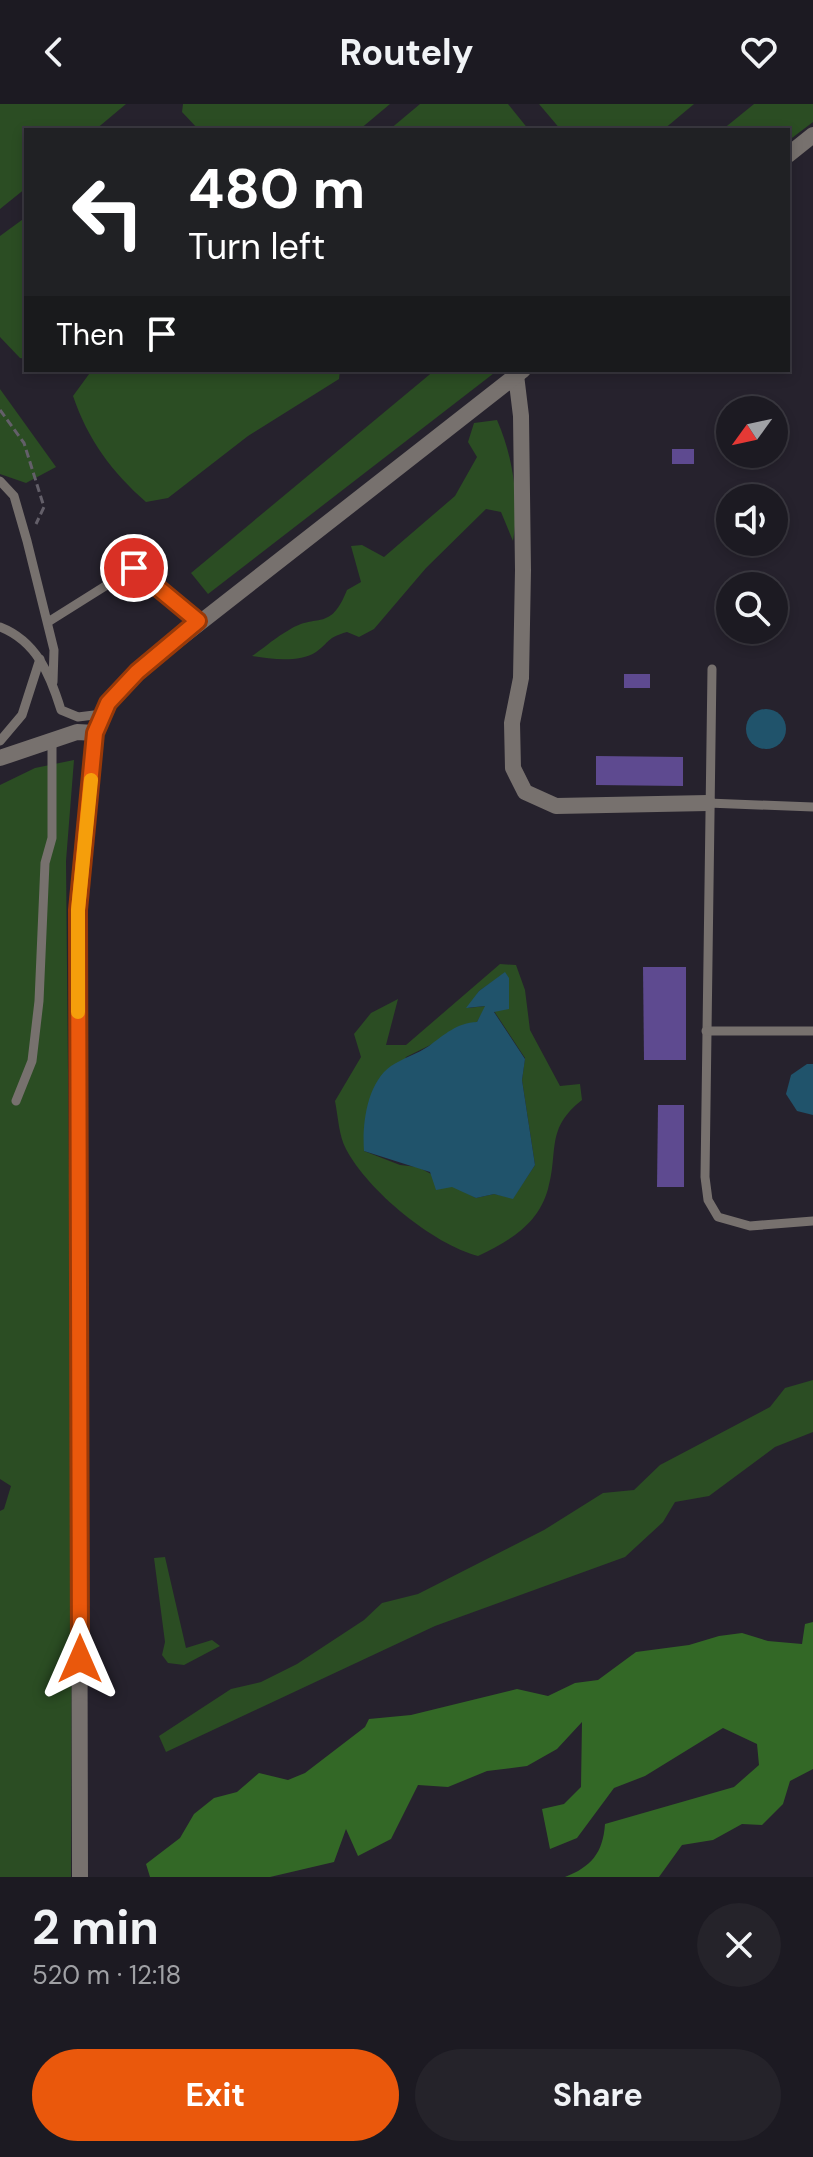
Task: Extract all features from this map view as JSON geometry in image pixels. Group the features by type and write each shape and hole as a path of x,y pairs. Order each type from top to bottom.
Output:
{"street":[{"path":"790,153 813,135"},
{"path":"80,1877 78,910 95,733 102,714 137,672 198,621 520,372"},
{"path":"520,372 523,570 521,678 512,723 513,768 525,792 556,806 708,803"},
{"path":"0,758 77,732 95,733"}],"lane":[{"path":"0,481 14,496 27,541 54,650 53,682"},
{"path":"48,622 134,568 198,621"},
{"path":"0,627 19,634 40,659 53,682 61,710 78,717 102,714"},
{"path":"0,741 22,715 40,659"},
{"path":"712,669 706,1031 708,1200 718,1217 750,1226 813,1221"},
{"path":"16,1101 32,1061 39,1001 45,863 52,838 52,740"},
{"path":"708,803 813,807"},
{"path":"706,1031 813,1031"}],"path":[{"path":"0,410 24,443 44,507 27,541"}],"green space":[{"path":"0,104 126,104 97,128 24,128 24,190 0,209"},
{"path":"183,104 390,104 361,128 197,128 182,112"},
{"path":"420,104 508,104 527,128 391,128"},
{"path":"539,104 694,104 665,128 559,128"},
{"path":"754,104 813,104 813,122 790,139 790,128 724,128"},
{"path":"24,218 24,359 0,337 0,236"},
{"path":"91,372 340,372 339,379 248,436 168,498 146,502 102,454 73,396"},
{"path":"433,372 495,372 208,594 191,573"},
{"path":"0,389 56,467 26,483 0,474"},
{"path":"497,420 514,479 516,511 513,541 501,512 486,509 426,568 374,629 359,637 347,632 340,634 316,652 301,658 252,656 289,630 329,617 335,612 347,590 361,582 351,546 362,545 384,557 455,496 477,457 468,442 474,423"},
{"path":"74,760 66,861 72,1486 71,1877 0,1877 0,1511 4,1509 11,1486 0,1479 0,785 35,768"},
{"path":"500,964 516,965 525,990 530,1030 560,1086 580,1084 582,1100 570,1111 558,1131 548,1189 537,1213 511,1238 478,1256 441,1240 403,1214 370,1182 344,1144 335,1101 361,1057 354,1034 371,1013 398,999 386,1045 406,1045","holes":["505,973 494,1011 525,1058 522,1080 535,1165 513,1198 494,1194 476,1198 418,1167 400,1165 364,1151 406,1057 477,1022 486,1006 468,1008 479,991"]},
{"path":"813,1380 813,1432 775,1447 709,1496 675,1502 663,1522 625,1557 435,1626 166,1752 159,1736 231,1689 261,1682 297,1664 364,1620 382,1603 418,1594 544,1530 603,1493 634,1490 660,1465 770,1407 785,1388"},
{"path":"165,1557 186,1648 212,1640 220,1646 184,1665 168,1663 162,1655 165,1642 154,1558"},
{"path":"813,1622 813,1769 790,1781 783,1804 762,1825 742,1824 713,1840 682,1845 659,1877 565,1877 582,1869 594,1858 602,1843 605,1824 734,1787 759,1765 757,1744 723,1728 645,1776 614,1788 577,1838 550,1849 542,1809 564,1804 581,1787 582,1722 557,1749 527,1766 487,1771 448,1787 418,1785 391,1839 358,1856 346,1829 334,1862 270,1877 150,1877 146,1864 180,1838 194,1814 214,1798 237,1792 259,1773 288,1780 305,1773 365,1727 369,1719 411,1715 517,1689 548,1696 575,1683 598,1680 636,1652 689,1645 719,1636 742,1633 768,1641 802,1644 805,1624"}],"water":[{"path":"766,709 780,715 786,729 780,743 766,749 752,743 746,729 752,715"},
{"path":"505,972 509,978 509,1009 494,1012 525,1059 522,1080 535,1165 513,1199 494,1194 476,1198 452,1187 436,1190 430,1172 364,1151 365,1117 371,1093 391,1066 457,1027 477,1022 485,1006 466,1008 479,991"},
{"path":"807,1064 813,1064 813,1115 797,1111 786,1094 791,1075"}],"building":[{"path":"672,449 694,449 694,464 672,464"},
{"path":"624,674 650,674 650,688 624,688"},
{"path":"596,756 683,757 683,786 596,785"},
{"path":"643,967 686,967 686,1060 644,1060"},
{"path":"658,1105 684,1105 684,1187 657,1187"}],"slow traffic":[{"path":"78,1012 78,910 91,780"}],"route":[{"path":"80,1659 78,910 95,733 108,703 137,672 198,621 134,568"}]}
